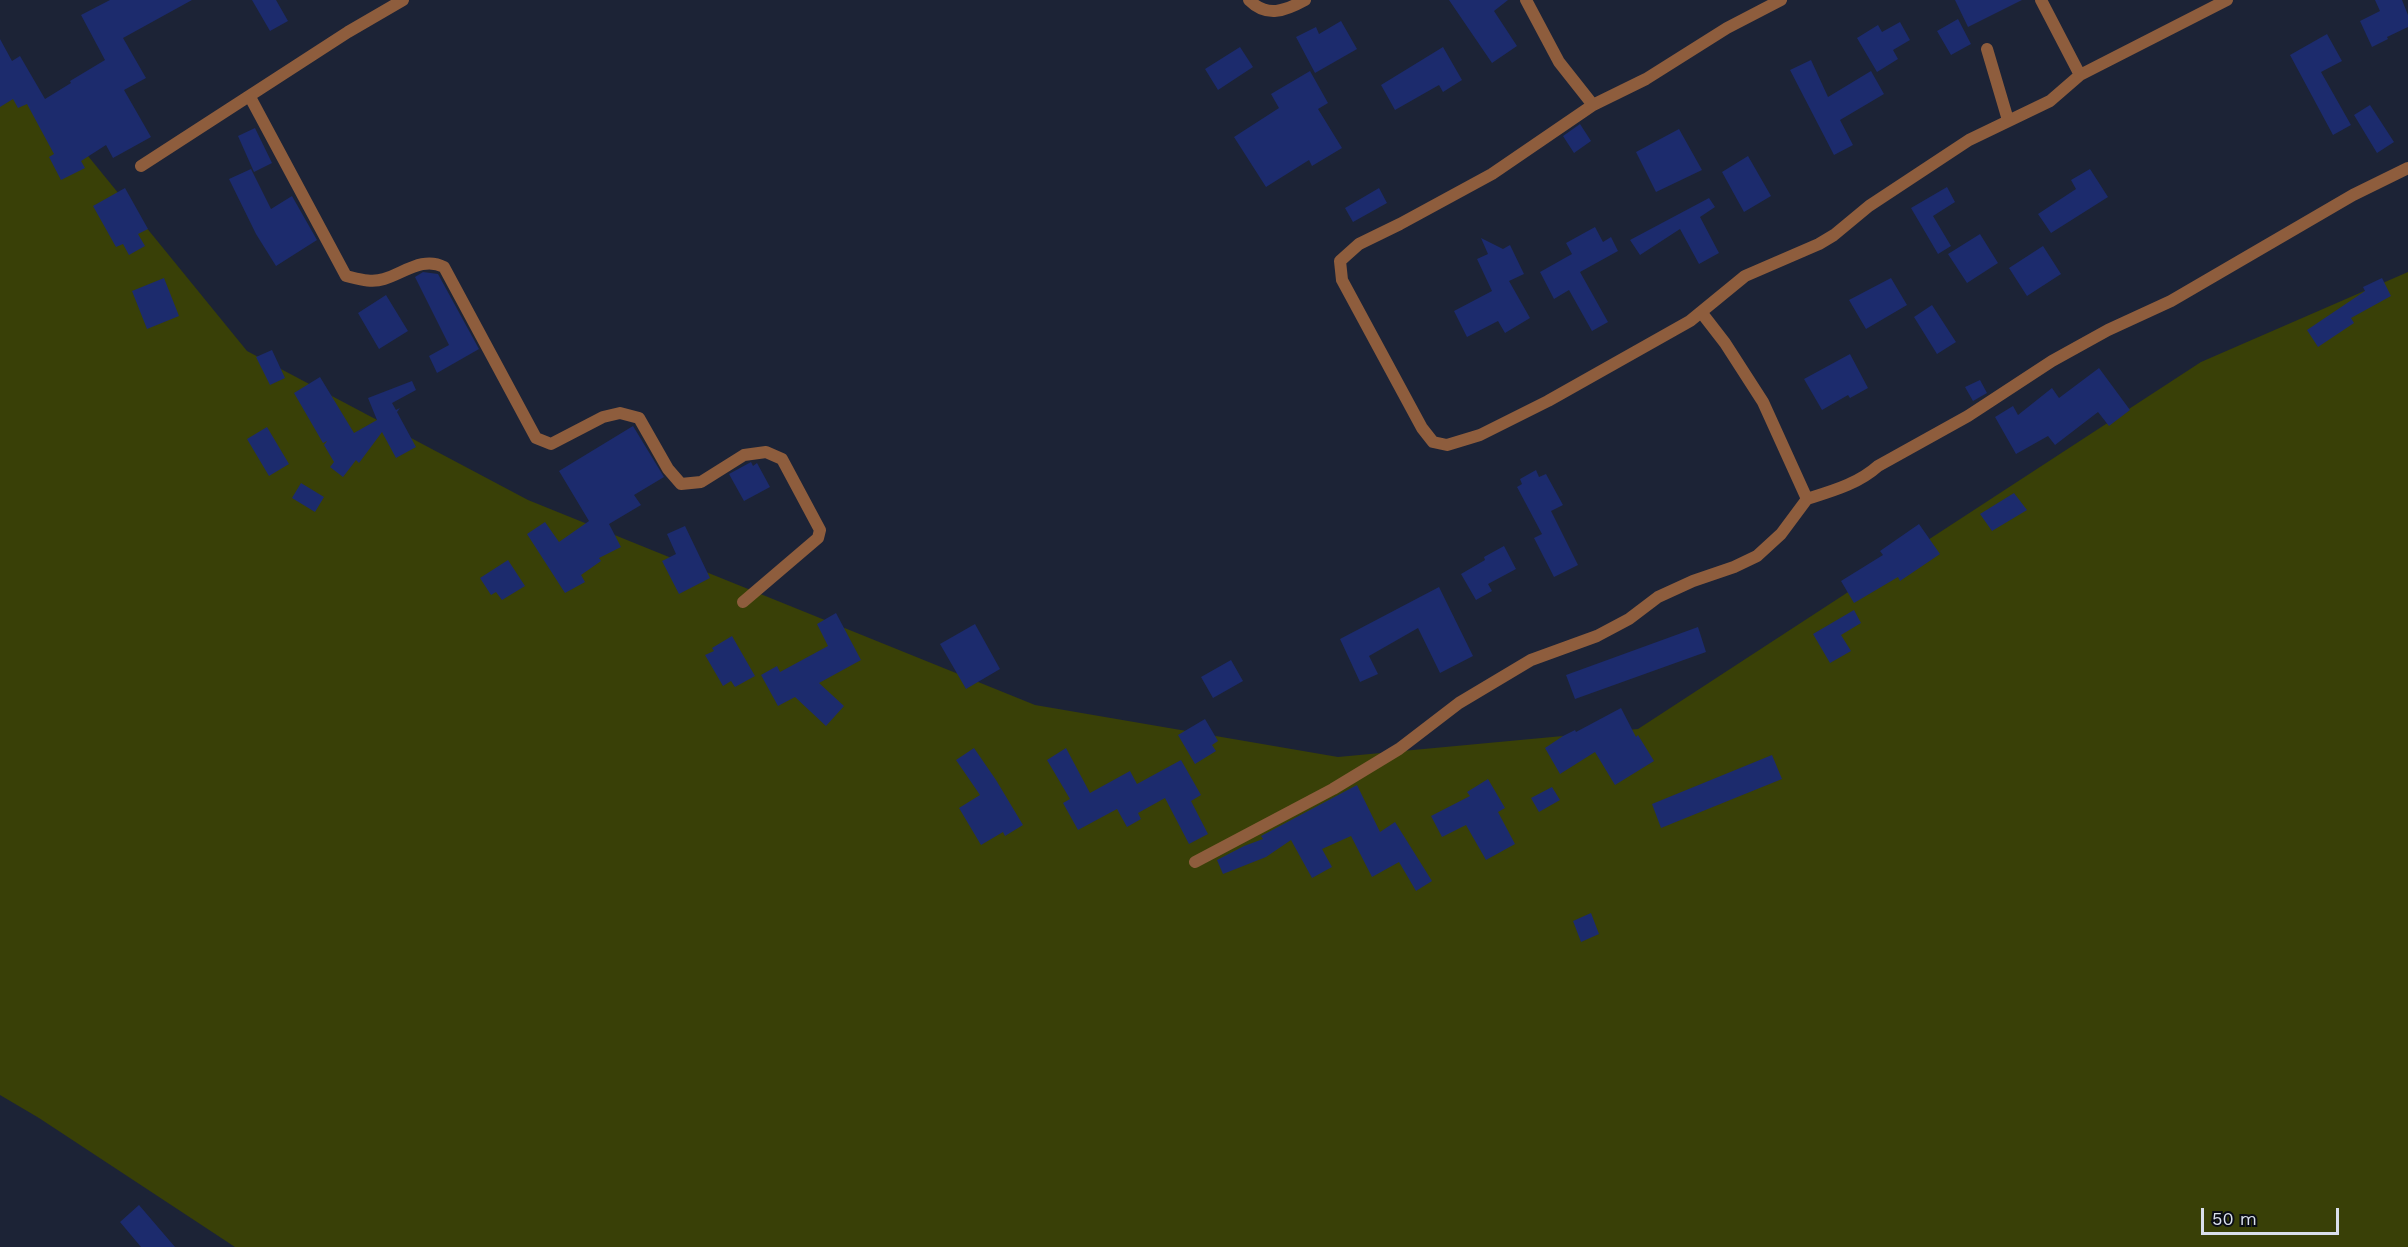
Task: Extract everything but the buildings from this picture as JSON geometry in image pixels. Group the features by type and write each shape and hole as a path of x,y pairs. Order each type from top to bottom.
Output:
{"street":[{"path":"141,166 348,32 403,0"},
{"path":"1249,0 1258,8 1274,12 1287,10 1305,0"},
{"path":"1526,0 1559,62 1593,105"},
{"path":"1781,0 1727,28 1646,79 1593,105 1492,174 1359,244 1340,261 1342,280 1422,428 1433,442 1447,445 1480,435 1548,401 1690,321 1745,276 1819,244 1913,176 1969,140 2008,120 2022,117 2050,101 2080,75 2227,0"},
{"path":"2041,0 2080,75"},
{"path":"1987,49 2008,120"},
{"path":"250,97 346,276 367,281 383,280 426,263 444,267 536,438 551,444 603,417 620,413 639,418 668,469 681,484 701,482 744,455 766,452 782,459 820,530 818,538 743,602"},
{"path":"1195,862 1333,789 1399,749 1459,703 1532,660 1597,636 1629,619 1658,597 1756,556 1781,534 1807,499 1842,488 1867,476 1878,466 1934,436 2062,356 2108,330 2171,301 2353,195 2408,168"},
{"path":"1701,312 1725,343 1763,402 1807,499"}],"green space":[{"path":"0,48 247,351 528,500 1035,705 1338,757 1638,729 2201,362 2408,272 2408,1247 235,1247 39,1118 0,1095"}]}
